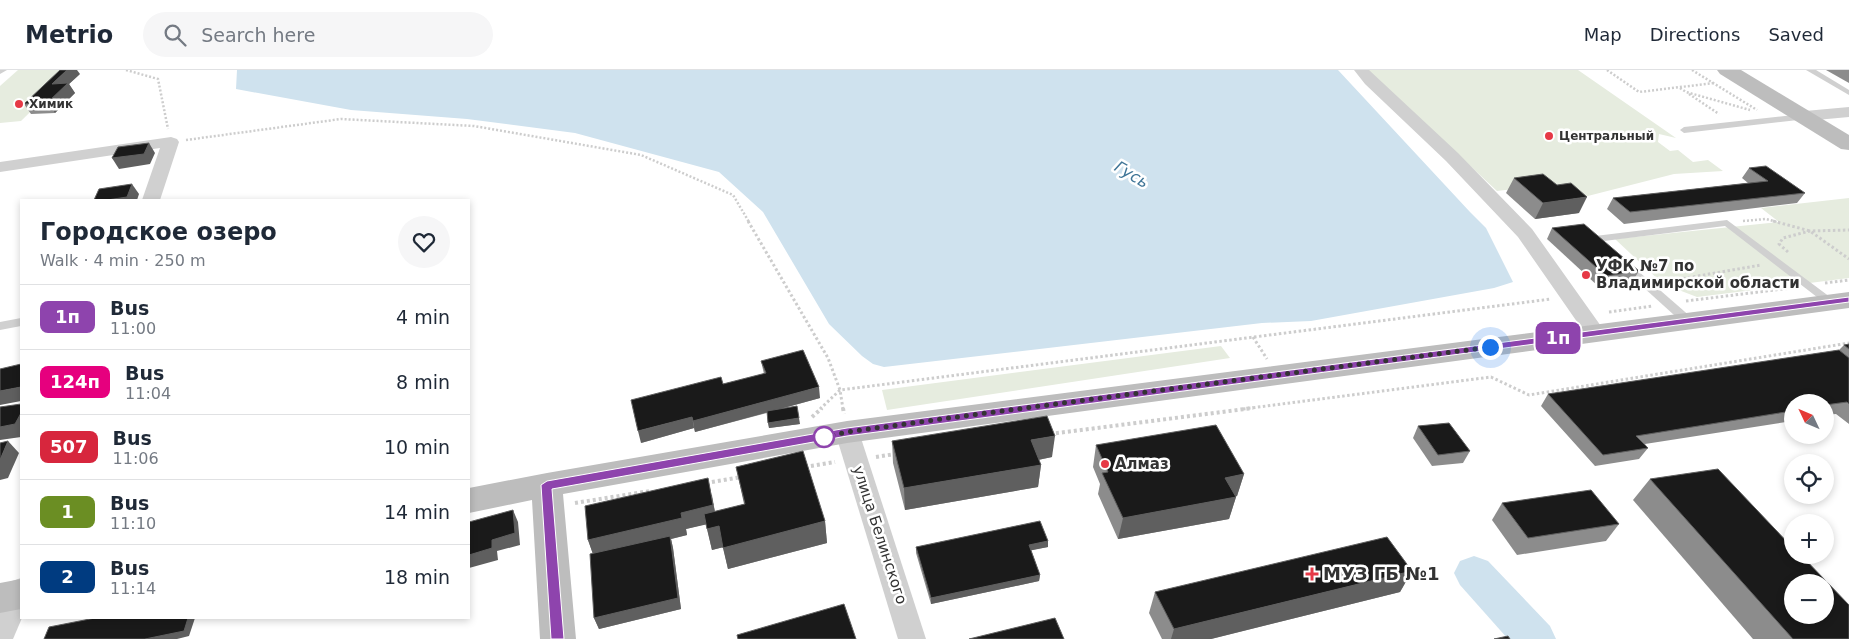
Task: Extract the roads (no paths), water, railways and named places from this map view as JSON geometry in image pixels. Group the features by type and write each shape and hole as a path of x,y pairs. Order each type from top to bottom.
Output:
{"main road":[{"path":"1721,77 1805,116 1849,144"},
{"path":"470,501 547,496 847,432 1590,325 1688,321 1840,301"},
{"path":"547,496 558,639"}],"street":[{"path":"1361,70 1370,81 1452,158 1524,233 1590,325"},
{"path":"1805,116 1849,112"},
{"path":"0,167 171,142 151,199"},
{"name":"улица Белинского","path":"847,432 912,639"},
{"path":"0,638 15,594"}],"lane":[{"path":"1810,70 1849,93"},
{"path":"1684,130 1805,116"},
{"path":"1688,321 1595,239 1727,223 1808,286 1840,301"},
{"path":"0,326 20,322"}],"water":[{"path":"237,70 1338,70 1486,228 1513,282 1494,288 1311,321 1262,323 884,367 873,364 862,356 829,324 763,212 719,172 575,133 467,119 351,110 236,89"}],"waterway":[{"name":"Гусь","path":"1474,573 1535,639"}],"place":[{"name":"Химик","path":"19,104"},
{"name":"Центральный","path":"1549,136"},
{"name":"УФК №7 по Владимирской области","path":"1586,275"},
{"name":"Алмаз","path":"1105,464"},
{"name":"МУЗ ГБ №1","path":"1312,574"}]}
